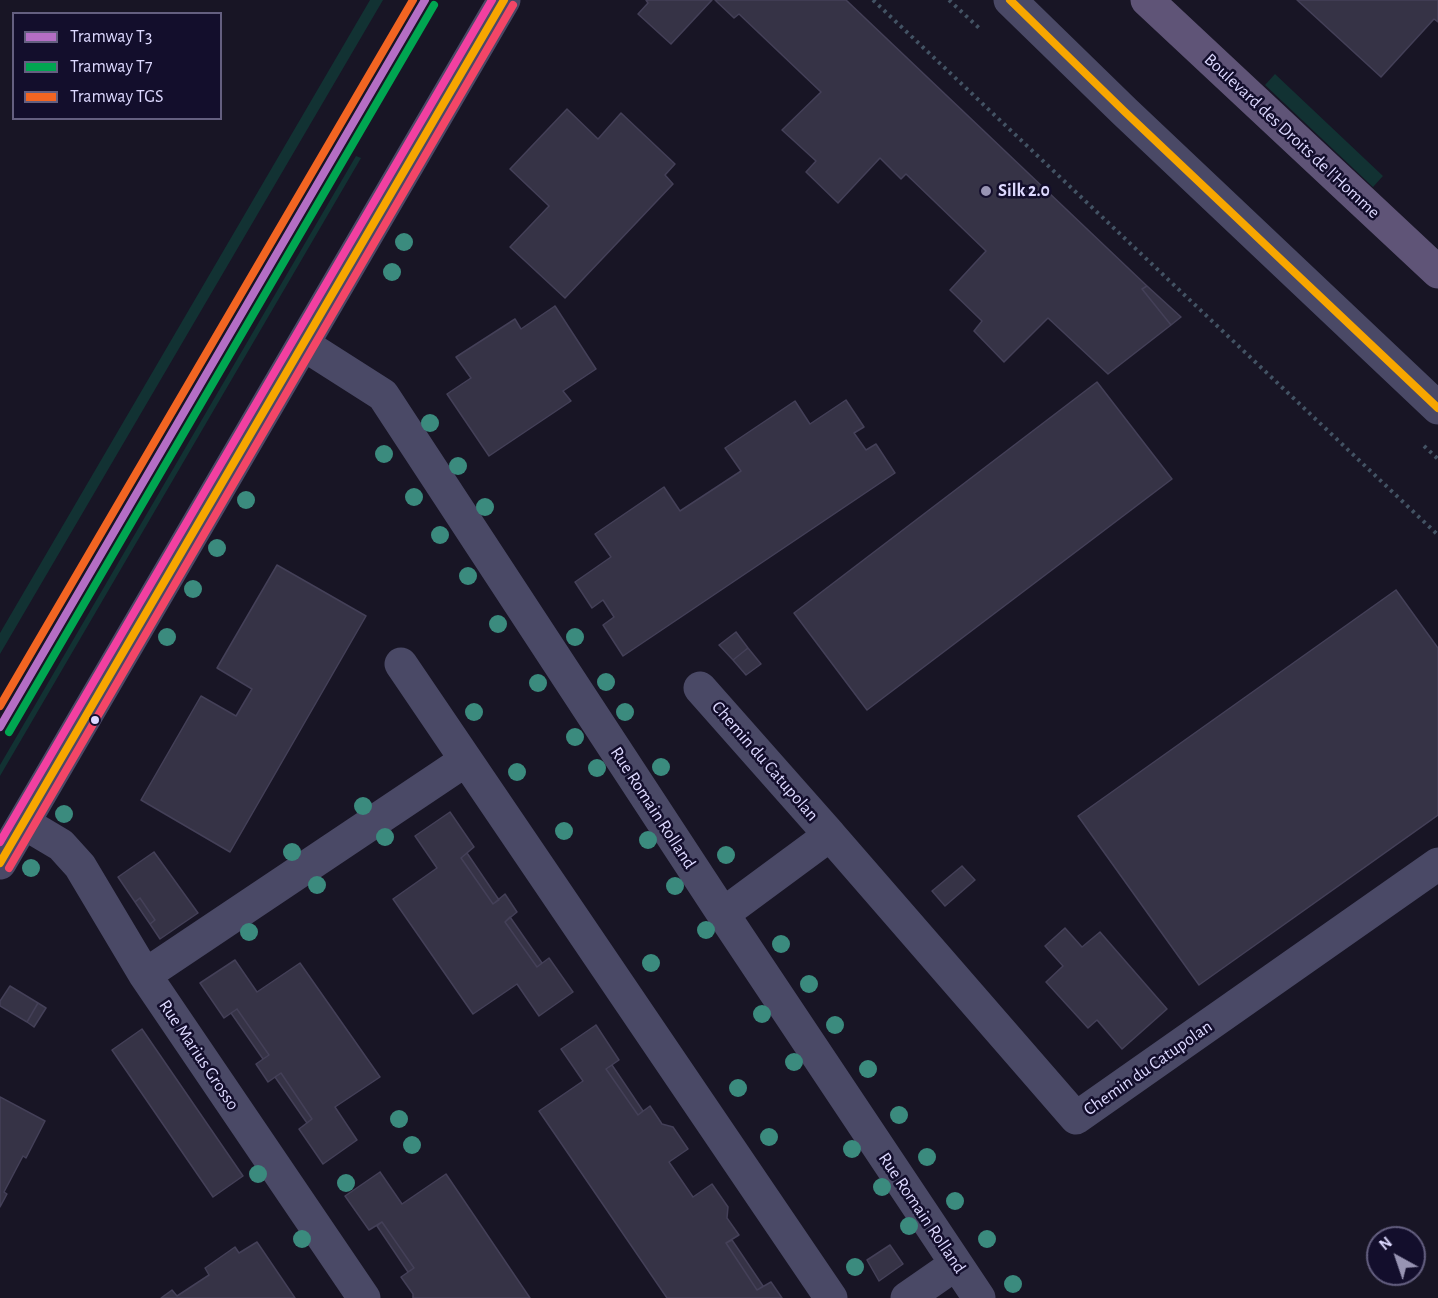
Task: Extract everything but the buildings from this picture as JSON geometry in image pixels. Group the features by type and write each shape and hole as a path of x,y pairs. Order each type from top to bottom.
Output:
{"main road":[{"name":"Boulevard des Droits de l'Homme","path":"1147,0 1438,272"}],"street":[{"path":"0,863 504,0"},
{"path":"1010,0 1438,408"},
{"name":"Rue Romain Rolland","path":"303,344 384,395 723,914 979,1298"},
{"path":"401,664 831,1298"},
{"name":"Chemin du Catupolan","path":"700,687 1076,1118 1438,864"},
{"path":"145,975 466,760"},
{"name":"Rue Marius Grosso","path":"24,823 61,845 80,866 145,975 364,1298"},
{"name":"Chemin du Catupolan","path":"723,914 831,835"},
{"path":"907,1298 956,1264"}],"path":[{"path":"873,0 1438,535"}],"green space":[{"path":"370,0 383,0 0,654 0,633"},
{"path":"1275,74 1383,176 1373,187 1265,85"},
{"path":"356,156 361,158 0,776 0,765"}],"tram line":[{"name":"TGS","path":"0,706 413,0"},
{"name":"T3","path":"0,727 425,0"},
{"name":"T7","path":"9,732 434,5"}],"transit line":[{"path":"0,842 492,0"},
{"path":"0,863 504,0"},
{"path":"1010,0 1438,408"},
{"path":"9,868 513,5"}],"place":[{"name":"Silk 2.0","path":"986,191"}]}
